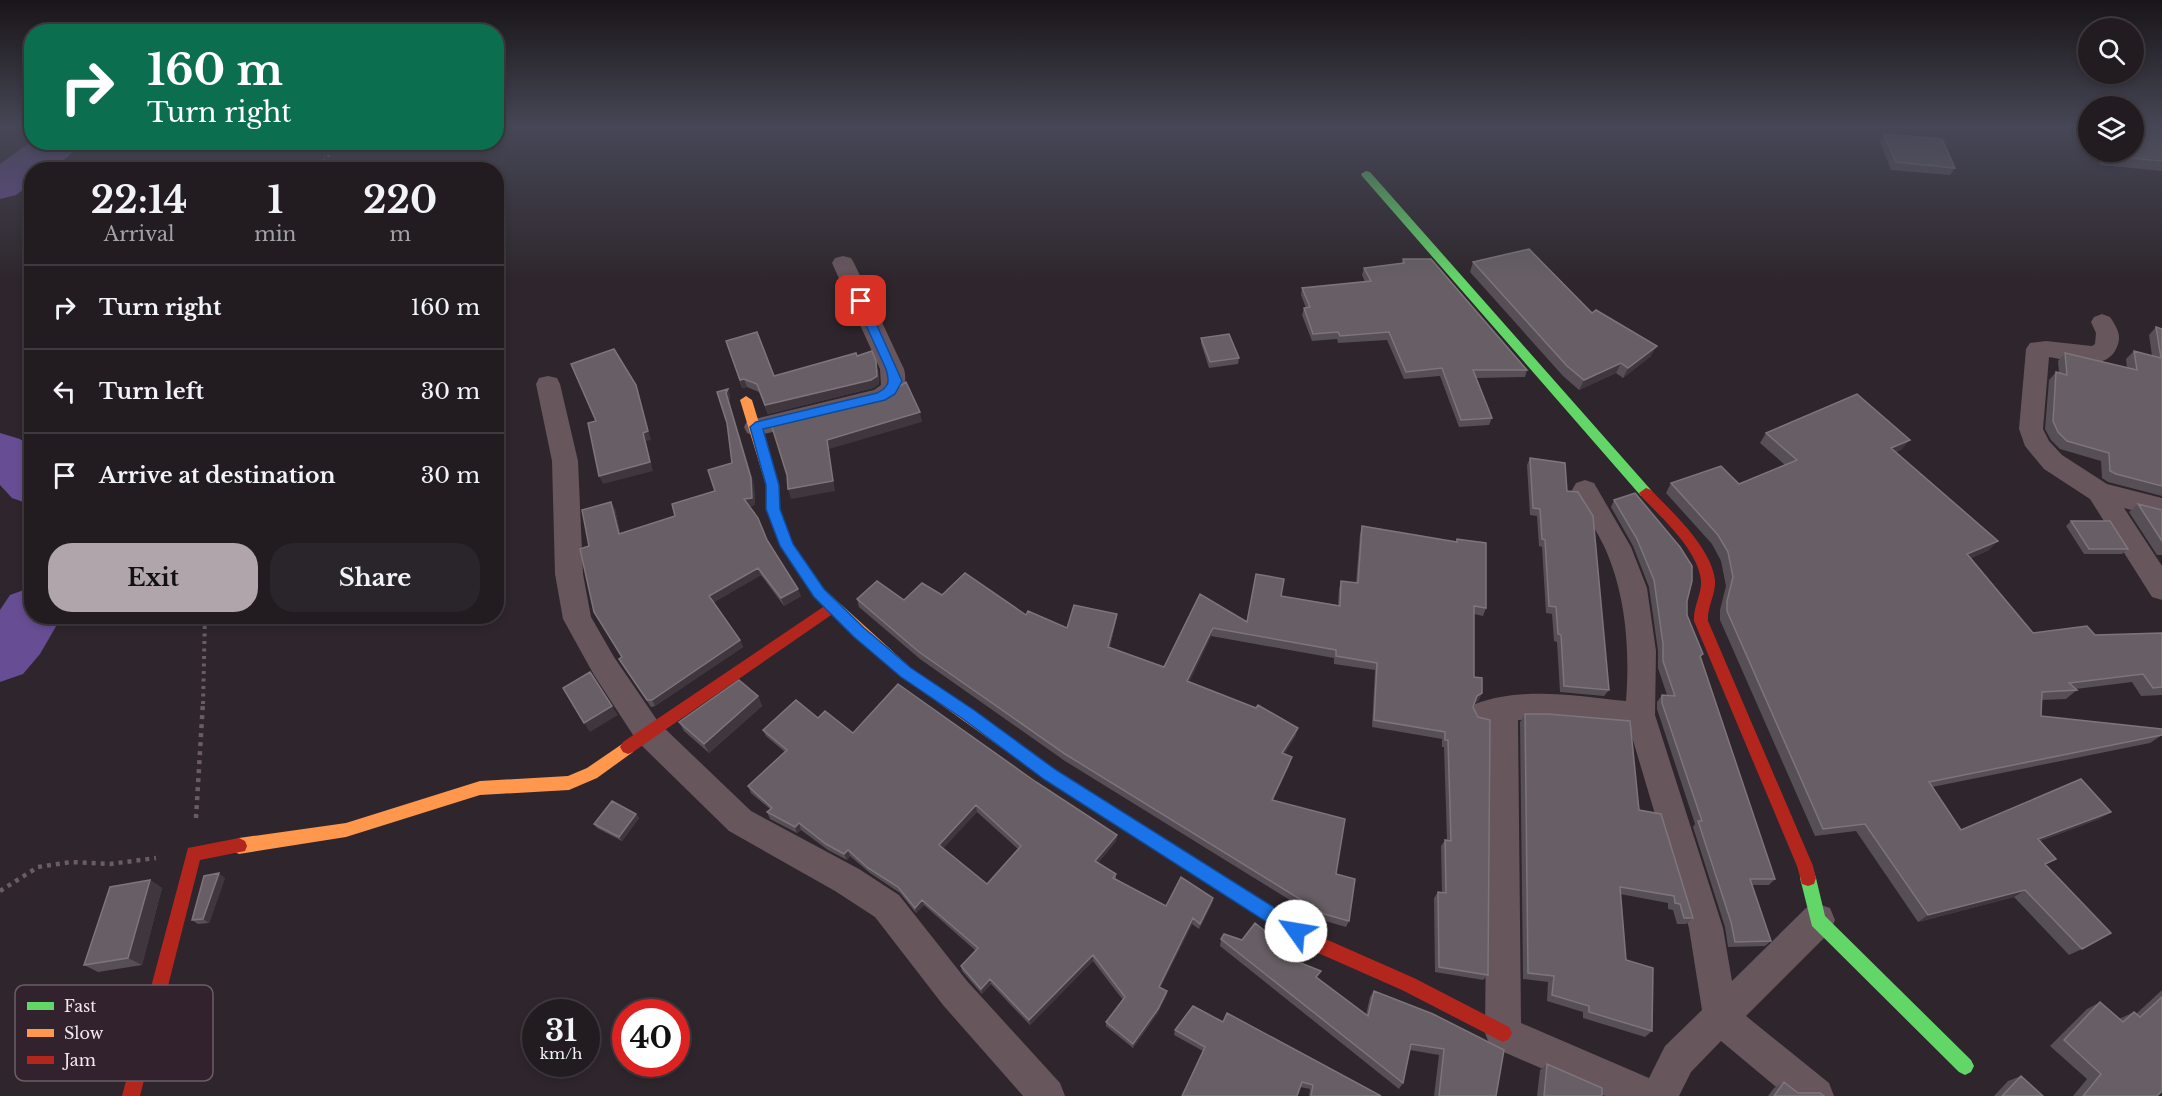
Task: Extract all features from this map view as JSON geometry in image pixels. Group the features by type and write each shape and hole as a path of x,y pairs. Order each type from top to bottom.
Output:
{"street":[{"path":"1370,178 1674,525 1705,566 1710,577 1701,601 1701,621 1805,866 1818,920 1965,1066"},
{"path":"756,427 881,397 891,391 896,381 890,363 843,263"},
{"path":"2102,322 2109,337 2106,350 2102,354 2089,355 2038,349 2031,429 2038,446 2053,462 2099,492 2162,508"},
{"path":"548,384 566,461 569,574 577,619 604,666 648,732 740,821 847,880 886,906 921,947 955,993 1047,1096"},
{"path":"746,400 772,485 773,509 787,546 819,593 832,607 906,672 1051,775 1315,943 1408,984 1503,1033 1648,1096"},
{"path":"1585,490 1618,547 1635,594 1642,633 1640,715 1706,928 1721,1018 1816,1096"},
{"path":"2099,492 2162,589"},
{"path":"160,985 194,853 346,830 480,788 569,783 592,773 648,732 832,607"},
{"path":"1503,1033 1495,711 1536,705 1640,715"},
{"path":"1660,1096 1678,1059 1818,920"},
{"path":"131,1096 135,1081"}],"path":[{"path":"0,891 38,867 70,862 110,864 194,853 203,720 205,624"}],"building":[{"path":"1529,249 1592,313 1596,310 1657,346 1628,368 1621,363 1584,380 1567,366 1473,262"},
{"path":"1403,259 1431,259 1527,370 1473,370 1492,418 1461,420 1442,368 1406,372 1389,332 1340,336 1338,332 1313,334 1304,308 1310,307 1302,288 1371,281 1364,268 1404,263"},
{"path":"2156,327 2162,329 2162,486 2110,471 2109,453 2067,441 2058,432 2053,421 2056,372 2067,375 2065,353 2137,370 2134,351 2161,358"},
{"path":"757,332 774,376 856,353 857,356 872,351 876,361 877,376 871,380 765,405 757,384 744,379 740,380 726,341"},
{"path":"1229,334 1239,358 1210,362 1201,338"},
{"path":"614,349 636,385 648,431 643,433 650,462 599,476 588,423 596,421 571,364"},
{"path":"906,382 920,412 827,440 833,481 788,489 787,475 771,424 880,399"},
{"path":"728,389 726,393 751,478 752,498 744,499 758,518 767,540 798,589 781,598 758,568 709,596 740,640 652,700 647,700 619,659 622,657 594,612 580,549 589,546 582,510 611,502 619,534 675,516 672,504 715,491 708,470 732,463 727,423 717,392"},
{"path":"1857,394 1910,440 1891,448 1998,541 1967,554 2033,633 2087,626 2095,635 2162,633 2162,687 2153,688 2143,674 2069,683 2077,690 2042,692 2041,716 2162,729 2162,735 1929,782 1961,830 2081,779 2111,812 2038,839 2056,859 2045,864 2111,933 2082,949 2025,890 1928,915 1865,824 1823,829 1727,611 1733,577 1728,552 1718,535 1671,483 1721,466 1739,484 1797,460 1766,433"},
{"path":"1530,458 1565,463 1567,491 1578,492 1593,516 1609,690 1564,686 1561,635 1558,634 1556,607 1549,606 1545,540 1542,539 1540,509 1533,508"},
{"path":"1635,493 1680,547 1692,566 1687,615 1703,654 1700,656 1775,879 1750,879 1771,941 1735,942 1731,922 1698,821 1702,821 1662,703 1662,695 1675,696 1663,661 1663,644 1654,580 1637,539 1614,500"},
{"path":"2138,504 2162,510 2162,541"},
{"path":"2071,521 2110,521 2128,549 2089,549"},
{"path":"1362,526 1457,542 1457,539 1486,543 1486,608 1474,606 1474,677 1482,678 1482,693 1477,696 1473,707 1478,717 1490,720 1488,975 1439,967 1438,892 1446,893 1445,840 1451,841 1448,740 1445,740 1445,732 1374,720 1377,663 1336,656 1336,650 1213,628 1187,681 1256,708 1258,705 1298,728 1282,753 1292,757 1272,800 1345,819 1336,874 1355,879 1349,921 1324,914 1065,754 919,652 857,599 877,581 904,600 922,583 942,595 965,573 1026,615 1028,611 1067,628 1074,605 1117,614 1108,647 1164,667 1200,594 1247,622 1256,574 1284,579 1281,596 1340,606 1341,581 1358,583"},
{"path":"590,672 612,706 584,723 563,688"},
{"path":"739,680 758,696 704,744 679,722"},
{"path":"898,684 1036,782 1117,835 1095,861 1116,874 1113,878 1166,906 1181,877 1213,898 1200,924 1193,918 1159,987 1167,991 1158,1009 1133,1044 1106,1022 1125,997 1093,955 1029,1020 990,979 981,989 961,966 978,948 922,900 915,908 898,887 868,868 848,850 844,854 826,844 799,823 795,827 767,812 772,808 748,786 787,750 763,730 796,700 818,718 825,711 853,733","holes":["976,805 1021,846 987,884 939,845"]},
{"path":"1525,714 1630,721 1639,810 1661,814 1693,918 1684,918 1680,904 1675,903 1674,896 1620,887 1626,960 1653,968 1652,1031 1589,1012 1589,1006 1552,995 1554,976 1528,973"},
{"path":"612,801 636,814 619,837 594,824"},
{"path":"219,873 203,919 192,920 204,876"},
{"path":"150,880 128,958 84,965 110,887"},
{"path":"1255,923 1279,942 1276,953 1321,971 1316,977 1368,1016 1374,991 1433,1014 1504,1050 1496,1096 1439,1096 1444,1049 1411,1044 1403,1083 1221,939 1224,934 1242,940"},
{"path":"2162,997 2162,1091 2157,1096 2083,1096 2101,1074 2064,1040 2100,1002 2123,1022 2134,1012 2140,1017"},
{"path":"1193,1006 1223,1022 1227,1013 1381,1096 1311,1096 1313,1085 1302,1082 1297,1096 1182,1096 1205,1047 1175,1030"},
{"path":"1547,1064 1602,1088 1602,1096 1544,1096"},
{"path":"2021,1076 2043,1096 2002,1096"},
{"path":"1784,1082 1798,1093 1820,1093 1824,1096 1774,1096"}],"waterway":[{"path":"0,185 9,178"},
{"path":"0,454 24,473"},
{"path":"0,655 25,624"}],"traffic: fast":[{"path":"1370,178 1646,493"},
{"path":"1808,878 1818,920 1965,1066"}],"traffic: slow":[{"path":"746,400 772,485 773,509 787,546 819,593 906,672 1050,774"},
{"path":"239,846 346,830 480,788 569,783 592,773 628,747"}],"traffic: jam":[{"path":"1646,493 1693,546 1706,570 1708,585 1701,610 1701,621 1805,866 1808,878"},
{"path":"628,747 832,607"},
{"path":"1050,774 1315,943 1408,984 1503,1033"},
{"path":"160,985 194,853 239,846"},
{"path":"131,1096 135,1081"}],"route":[{"path":"861,301 888,357 896,381 891,391 881,397 756,427 772,485 773,509 780,528 787,546 819,593 859,633 906,672 1051,775 1296,931"}]}
